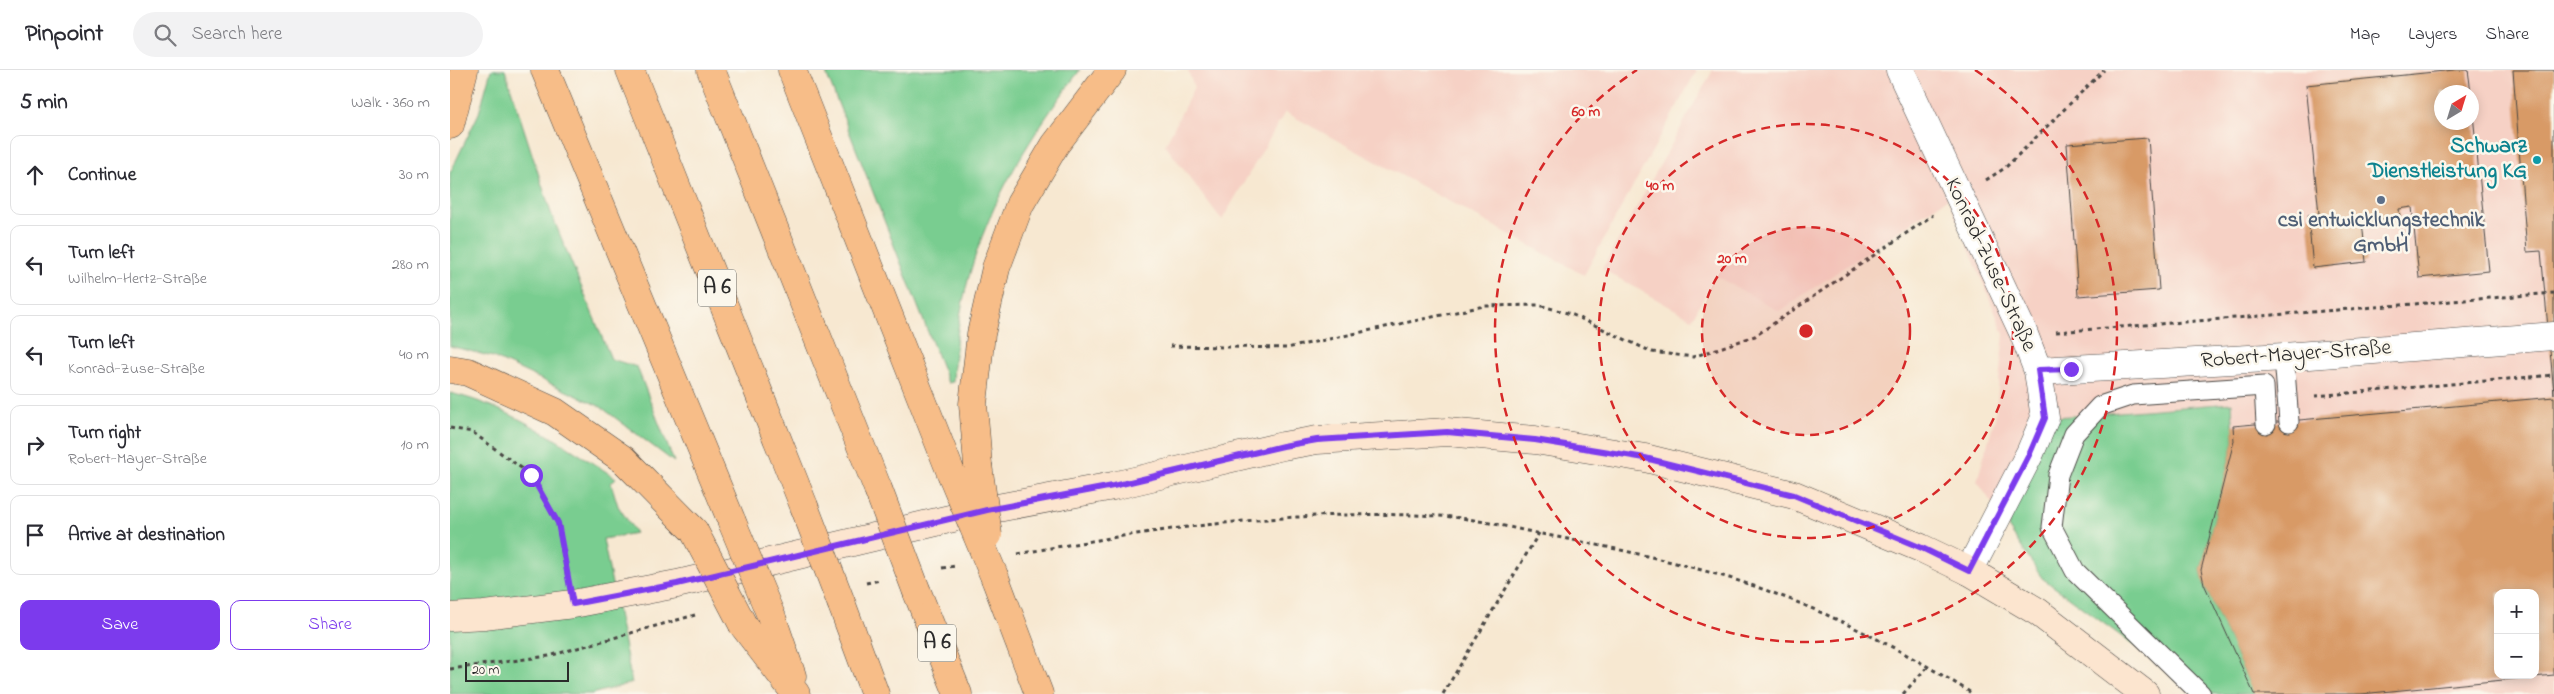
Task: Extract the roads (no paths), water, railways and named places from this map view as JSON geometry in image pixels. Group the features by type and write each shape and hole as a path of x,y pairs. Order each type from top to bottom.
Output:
{"highway":[{"path":"450,124 464,70"},
{"path":"545,70 772,618 797,694"},
{"name":"A 6","path":"630,70 804,506 875,694"},
{"name":"A 6","path":"711,70 958,694"},
{"path":"792,70 951,472 995,578 1038,694"},
{"path":"995,578 978,465 973,404 981,334 996,268 1020,204 1055,145 1112,70"},
{"path":"450,369 468,372 555,412 624,460 694,531 743,625 797,694"}],"main road":[{"path":"450,617 484,615 573,604 677,584 987,510 1113,486 1283,446 1317,440 1447,432 1535,440 1645,458 1794,495 1922,548 1969,571 2038,612 2145,694"}],"street":[{"name":"Konrad-Zuse-Straße","path":"1900,70 2023,332 2038,370 2045,418 2030,453 1969,571"},
{"name":"Robert-Mayer-Straße","path":"2038,370 2284,357 2554,336"}],"lane":[{"path":"2284,357 2289,422"},
{"path":"2201,694 2075,570 2052,527 2058,475 2074,434 2100,406 2133,395 2264,386 2266,424"}],"place":[{"name":"Schwarz Dienstleistung KG","path":"2537,160"},
{"name":"csi entwicklungstechnik GmbH","path":"2381,200"}]}
